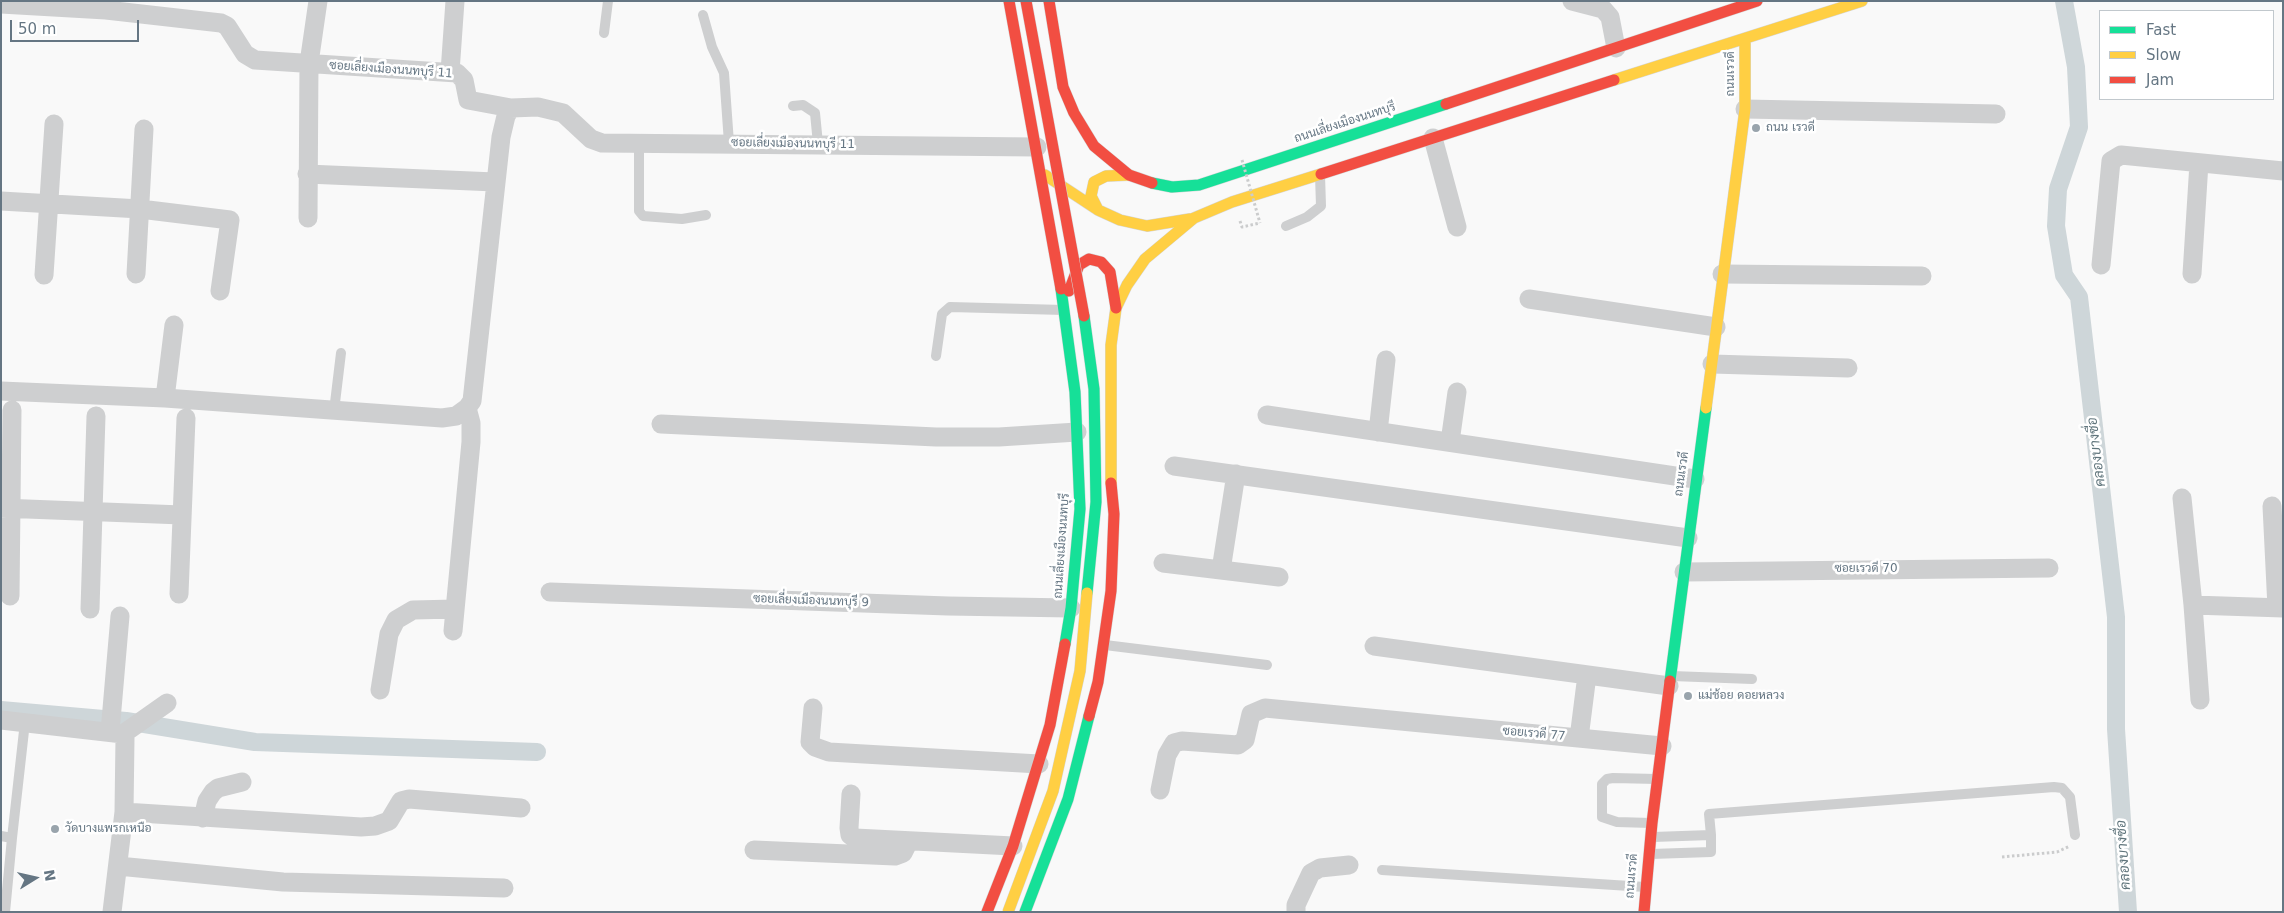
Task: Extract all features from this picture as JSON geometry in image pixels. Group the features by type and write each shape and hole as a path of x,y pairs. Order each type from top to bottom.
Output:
{"main road":[{"name":"ถนนเลี่ยงเมืองนนทบุรี","path":"987,912 1013,846 1050,725 1071,608 1080,509 1075,392 1065,307 1009,1"},
{"path":"1008,912 1039,833 1053,791 1080,671 1096,502 1094,389 1089,343 1026,1"},
{"name":"ถนนเลี่ยงเมืองนนทบุรี","path":"1049,1 1063,87 1074,113 1094,146 1129,175 1150,183 1172,187 1199,185 1616,48 1733,5 1757,1"},
{"path":"1042,173 1098,210 1120,220 1147,226 1194,218 1232,202 1862,1"},
{"name":"ถนนเรวดี","path":"1644,912 1648,854 1657,779 1745,109 1744,39"},
{"path":"1098,210 1091,196 1094,182 1106,176 1129,175"},
{"path":"1116,308 1127,286 1145,258 1194,218"},
{"path":"1025,912 1068,798 1098,682 1110,591 1114,514 1108,468 1110,371 1116,308 1110,272 1101,262 1089,259 1079,265 1065,307"}],"street":[{"path":"308,218 309,63 318,1"},
{"path":"450,72 456,1"},
{"path":"1572,1 1603,9 1610,17 1616,48"},
{"name":"ซอยเลี่ยงเมืองนนทบุรี 11","path":"1,4 106,6 221,22 227,26 245,54 255,60 450,72 462,77 468,100 511,108 538,107 563,112 591,138 602,143 639,145 729,143 1037,147"},
{"path":"1,391 165,398 442,418 456,416 467,408 472,400 501,137 506,116 511,108"},
{"path":"1745,109 1996,114"},
{"path":"44,275 54,124"},
{"path":"136,274 144,129"},
{"path":"1433,138 1457,226"},
{"path":"2101,265 2111,161 2121,155 2283,171"},
{"path":"2192,274 2199,163"},
{"path":"307,174 496,182"},
{"path":"1,201 140,209 230,220 220,291"},
{"path":"1722,274 1922,276"},
{"path":"1529,299 1716,326"},
{"path":"165,398 174,325"},
{"path":"1378,432 1386,360"},
{"path":"1712,364 1848,368"},
{"path":"1450,442 1457,392"},
{"path":"453,631 471,442 471,423 467,408"},
{"path":"10,596 7,508 12,410"},
{"path":"1267,415 1695,479"},
{"path":"90,609 96,416"},
{"path":"179,594 186,418"},
{"path":"661,424 936,437 998,437 1077,432"},
{"path":"1174,466 1688,538"},
{"path":"1221,570 1236,474"},
{"path":"2182,498 2194,605 2200,700"},
{"path":"2194,605 2280,608 2272,506"},
{"path":"7,508 182,515"},
{"path":"1164,563 1280,577"},
{"name":"ซอยเรวดี 70","path":"1684,572 2048,568"},
{"name":"ซอยเลี่ยงเมืองนนทบุรี 9","path":"550,592 948,606 1071,608"},
{"path":"380,690 389,634 396,620 413,610 455,609"},
{"path":"112,912 124,812 125,738 114,721 120,616"},
{"path":"1374,646 1587,675 1670,681"},
{"path":"1579,738 1587,675"},
{"path":"1,720 25,722 114,721 167,703"},
{"path":"813,708 810,742 815,748 829,752 1039,764"},
{"name":"ซอยเรวดี 77","path":"1160,790 1167,755 1174,742 1238,745 1245,740 1248,718 1260,709 1662,746"},
{"path":"203,818 213,792 218,788 242,782"},
{"path":"851,794 850,835 855,838 1013,846"},
{"path":"124,812 360,827 375,826 389,821 401,801 409,799 521,808"},
{"path":"754,850 895,856 903,853 909,841"},
{"path":"1296,912 1303,887 1311,873 1320,868 1349,865"},
{"path":"118,866 283,882 504,888"}],"lane":[{"path":"604,33 608,1"},
{"path":"703,15 712,47 724,73 729,143"},
{"path":"793,106 803,105 815,114 818,144"},
{"path":"639,145 639,211 643,216 682,220 706,215"},
{"path":"1286,226 1307,217 1320,206 1320,174"},
{"path":"936,356 942,314 950,307 1065,307"},
{"path":"334,411 341,353"},
{"path":"1104,644 1267,665"},
{"path":"1670,681 1752,679"},
{"path":"5,912 25,722"},
{"path":"1652,823 1617,822 1602,817 1602,784 1607,779 1613,778 1657,779"},
{"path":"1648,854 1711,852 1710,814 2054,787 2062,788 2070,797 2074,835"},
{"path":"1,836 12,838"},
{"path":"1650,837 1711,836"},
{"path":"1382,870 1645,887"}],"path":[{"path":"1242,160 1260,223 1242,227"},
{"path":"2002,857 2057,852 2072,845 2074,835"}],"waterway":[{"name":"คลองบางซื่อ","path":"2064,1 2076,67 2079,127 2058,189 2056,226 2064,275 2079,297 2116,617 2116,729 2128,912"},
{"path":"1,710 126,721 255,742 537,752"}],"traffic: fast":[{"path":"1152,183 1172,187 1199,185 1446,104"},
{"path":"1061,289 1075,392 1080,509 1071,608 1065,644"},
{"path":"1084,316 1094,389 1096,502 1087,593"},
{"path":"1670,681 1706,408"},
{"path":"1025,912 1068,799 1089,716"}],"traffic: slow":[{"path":"1614,80 1862,1"},
{"path":"1706,408 1745,109 1745,39"},
{"path":"1111,483 1111,345 1116,308 1127,285 1145,259 1194,218 1232,202 1321,174"},
{"path":"1045,175 1098,210 1120,220 1147,226 1190,219"},
{"path":"1098,210 1091,196 1094,182 1106,176 1129,175"},
{"path":"1008,912 1053,791 1080,671 1087,593"}],"traffic: jam":[{"path":"1009,1 1061,289"},
{"path":"1026,1 1084,316"},
{"path":"1049,1 1063,87 1074,113 1094,146 1129,175 1152,183"},
{"path":"1446,104 1757,1"},
{"path":"1321,174 1614,80"},
{"path":"1069,291 1079,265 1089,259 1101,262 1110,272 1116,308"},
{"path":"1089,716 1098,682 1111,591 1114,514 1111,483"},
{"path":"987,912 1013,846 1050,725 1065,644"},
{"path":"1644,912 1652,823 1670,681"}],"place":[{"name":"ถนน เรวดี","path":"1756,128"},
{"name":"แม่ช้อย ดอยหลวง","path":"1688,696"},
{"name":"วัดบางแพรกเหนือ","path":"55,829"}]}
